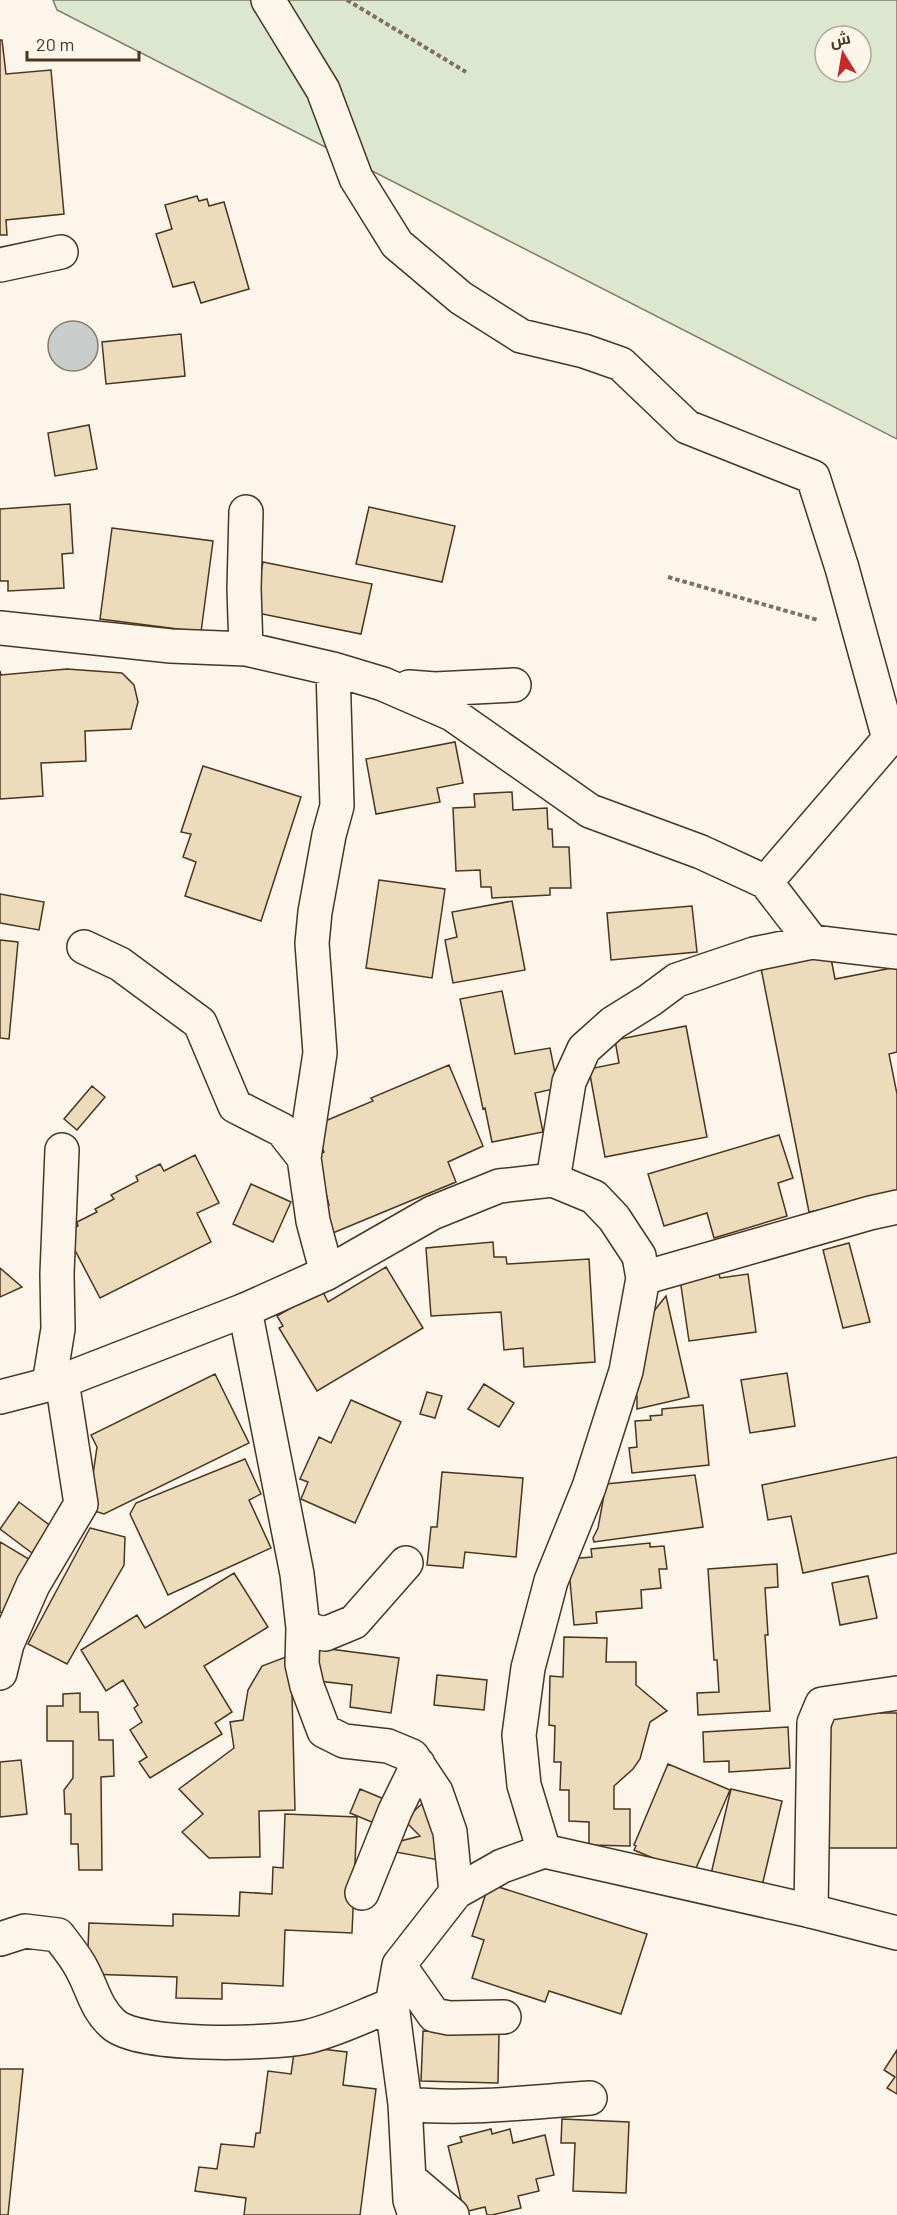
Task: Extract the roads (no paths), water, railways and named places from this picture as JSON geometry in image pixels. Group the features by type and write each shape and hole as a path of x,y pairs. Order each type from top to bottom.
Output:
{"street":[{"path":"268,0 323,90 356,178 397,244 461,298 521,336 584,351 621,364 687,427 813,477 842,568 889,739 766,882"},
{"path":"0,265 61,252"},
{"path":"246,512 244,589 246,649"},
{"path":"0,628 171,646 246,649 333,669 383,684 452,714 590,811 701,852 766,882 812,942"},
{"path":"327,1274 313,1221 304,1158 320,1053 312,944 315,912 329,835 337,806 333,669"},
{"path":"383,684 435,689 514,685"},
{"path":"553,1180 569,1082 584,1049 613,1023 677,980 754,954 812,942 897,952"},
{"path":"84,947 120,964 200,1023 235,1106 282,1130 304,1158"},
{"path":"0,1673 7,1644 33,1585 81,1504 55,1382 62,1150"},
{"path":"0,1397 55,1382 244,1310 327,1274 432,1213 499,1186 553,1180 594,1197 614,1218 639,1256 643,1278 626,1371 588,1487 551,1581 528,1668 519,1735 524,1785 544,1851"},
{"path":"643,1278 870,1213 897,1208"},
{"path":"244,1310 297,1574 303,1628 302,1664 306,1686 324,1731 344,1741 388,1746 412,1756 418,1764 436,1792 450,1832 456,1892"},
{"path":"303,1628 326,1634 354,1622 405,1563"},
{"path":"811,1911 814,1723 822,1704 897,1693"},
{"path":"362,1893 395,1811 418,1764"},
{"path":"414,2215 410,2200 405,2104 392,2005 399,1965 456,1892 502,1866 544,1851 811,1911 897,1933"},
{"path":"0,1939 25,1932 58,1935 80,1966 94,2000 104,2015 113,2025 136,2036 217,2041 289,2040 310,2036 392,2005"},
{"path":"399,1965 434,2015 448,2018 504,2017"},
{"path":"405,2104 472,2107 590,2098"},
{"path":"410,2179 452,2215"}]}
